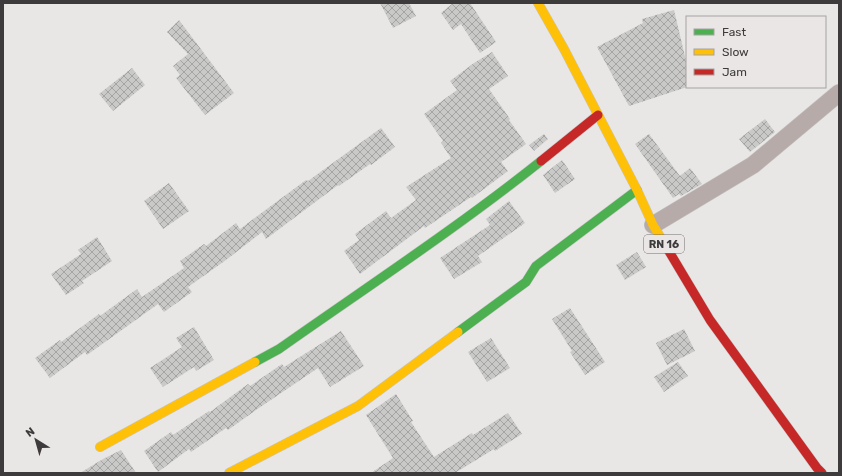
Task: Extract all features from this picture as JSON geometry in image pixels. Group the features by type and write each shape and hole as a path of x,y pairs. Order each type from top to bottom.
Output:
{"street":[{"name":"RN 16","path":"538,3 564,49 637,190 653,225 710,320 820,471"},
{"path":"653,225 753,165 839,93"},
{"path":"100,447 279,349 456,225 517,180 598,115"},
{"path":"229,473 358,406 526,282 536,266 637,190"}],"building":[{"path":"380,3 409,3 416,16 393,28"},
{"path":"453,3 470,3 496,42 480,53 461,24 453,30 441,13"},
{"path":"674,10 686,61 686,87 629,106 597,47 643,23 642,19"},
{"path":"179,20 234,93 205,115 176,78 180,75 173,66 188,54 167,32"},
{"path":"492,52 508,76 489,89 526,144 501,162 508,171 472,198 471,197 425,228 424,226 360,274 344,251 359,240 355,234 386,211 391,218 416,200 406,187 451,158 441,143 443,141 424,114 457,90 450,81"},
{"path":"132,68 145,85 113,111 99,94"},
{"path":"765,119 775,132 750,152 739,139"},
{"path":"381,128 395,147 371,165 370,164 339,186 338,185 266,239 262,232 188,287 192,292 164,312 158,304 87,355 85,352 50,378 35,358 60,340 61,342 99,314 100,316 137,289 142,297 184,268 180,261 204,244 206,246 236,223 240,229 306,180 308,181"},
{"path":"544,134 548,139 534,151 529,145"},
{"path":"649,134 680,176 690,168 702,184 681,196 679,194 673,198 635,144"},
{"path":"562,160 575,179 555,193 543,175"},
{"path":"169,183 189,211 163,229 144,201"},
{"path":"509,201 525,223 478,256 482,262 454,279 440,258 490,225 486,219"},
{"path":"97,237 112,261 82,281 84,283 66,295 51,274 81,254 78,250"},
{"path":"637,252 646,267 625,280 616,265"},
{"path":"570,308 605,362 585,375 570,352 572,351 552,319"},
{"path":"194,327 214,360 196,371 194,367 163,387 150,368 182,347 176,338"},
{"path":"684,329 695,351 667,365 656,343"},
{"path":"341,331 364,366 330,387 318,368 228,430 226,428 191,452 189,449 158,472 144,451 171,432 173,435 209,411 210,412 248,384 250,386 282,364 284,367"},
{"path":"491,338 510,368 487,382 468,352"},
{"path":"678,362 688,376 664,392 654,377"},
{"path":"396,394 413,421 411,422 434,457 472,433 473,435 508,413 522,434 455,473 371,473 393,458 366,415"},
{"path":"121,450 136,473 80,473 103,459"}],"traffic: fast":[{"path":"255,362 279,349 412,257 541,161"},
{"path":"458,332 526,282 536,266 637,190"}],"traffic: slow":[{"path":"538,3 564,49 637,190 653,225 667,248"},
{"path":"229,473 358,406 458,332"},
{"path":"100,447 255,362"}],"traffic: jam":[{"path":"541,161 598,115"},
{"path":"667,248 710,320 822,473"}]}
